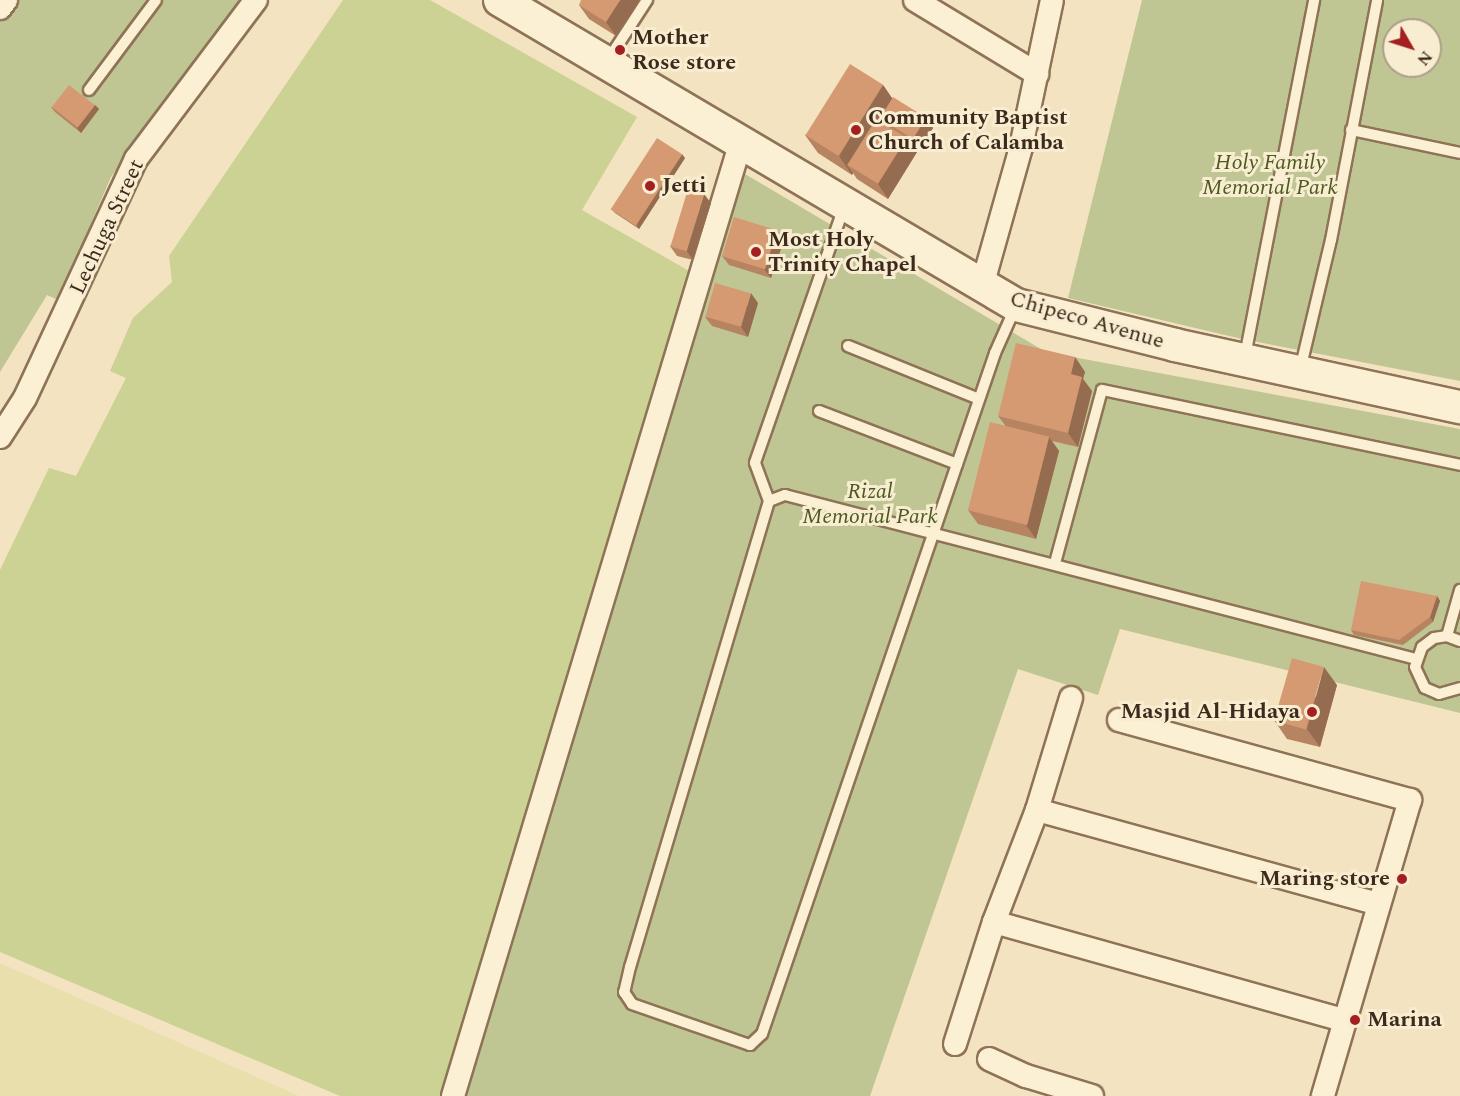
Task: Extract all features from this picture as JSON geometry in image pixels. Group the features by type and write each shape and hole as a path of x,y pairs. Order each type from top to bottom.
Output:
{"main road":[{"name":"Chipeco Avenue","path":"500,0 740,145 1016,305 1244,360 1460,407"}],"street":[{"path":"0,8 6,0"},
{"name":"Lechuga Street","path":"0,437 25,398 136,159 256,0"},
{"path":"915,0 1037,74"},
{"path":"982,286 1037,74 1052,0"},
{"path":"453,1096 740,145"},
{"path":"955,1044 994,922 1037,810 1071,698"},
{"path":"1119,720 1410,800 1343,1020 1323,1096"},
{"path":"1037,810 1378,904"},
{"path":"994,922 1343,1020"},
{"path":"989,1059 1024,1086 1092,1096"}],"lane":[{"path":"89,90 156,0"},
{"path":"606,64 647,0"},
{"path":"1244,360 1314,0"},
{"path":"1300,372 1331,240 1377,0"},
{"path":"1351,130 1460,153"},
{"path":"844,206 754,463 769,501 624,992 632,1004 750,1045 762,1034 932,533 979,399 1016,305"},
{"path":"848,346 979,399"},
{"path":"1055,563 1102,390 1460,465"},
{"path":"819,411 957,464"},
{"path":"769,501 785,495 1055,563 1416,659"},
{"path":"1447,636 1460,590"},
{"path":"1460,641 1447,636 1428,642 1416,659 1417,675 1425,688 1439,694 1460,688"}],"shaded area":[{"path":"0,963 299,1096 0,1096"}],"green space":[{"path":"13,0 239,0 111,177 58,300 47,295 0,372 0,18"},
{"path":"343,0 430,0 637,117 582,210 691,272 440,1096 340,1096 0,952 0,570 49,468 76,476 126,378 110,371 133,318 172,282 169,256"},
{"name":"Holy Family Memorial Park","path":"1142,0 1460,0 1460,381 1242,339 1068,298"},
{"name":"Rizal Memorial Park","path":"740,171 1046,352 1460,429 1460,713 1120,629 1098,695 1018,669 870,1096 461,1096"}],"building":[{"path":"581,0 620,0 606,22 579,5"},
{"path":"850,64 883,85 839,156 805,135"},
{"path":"69,85 95,105 78,127 52,107"},
{"path":"893,97 926,118 913,139 880,118"},
{"path":"876,119 907,138 878,184 847,165"},
{"name":"Jetti","path":"657,138 682,154 636,226 611,209"},
{"path":"688,189 704,194 687,251 670,246"},
{"name":"Most Holy Trinity Chapel","path":"734,217 777,230 765,269 722,256"},
{"path":"715,283 751,293 741,327 705,317"},
{"path":"1016,343 1075,357 1071,374 1082,377 1068,433 998,416"},
{"path":"990,422 1049,437 1027,525 968,510"},
{"path":"1361,581 1437,596 1430,617 1399,640 1351,630"},
{"path":"1292,658 1324,667 1306,730 1274,720"}],"place":[{"name":"Mother Rose store","path":"620,50"},
{"name":"Community Baptist Church of Calamba","path":"856,130"},
{"name":"Jetti","path":"650,186"},
{"name":"Most Holy Trinity Chapel","path":"756,252"},
{"name":"Masjid Al-Hidaya","path":"1312,712"},
{"name":"Maring store","path":"1402,879"},
{"name":"Marina","path":"1355,1020"}]}
